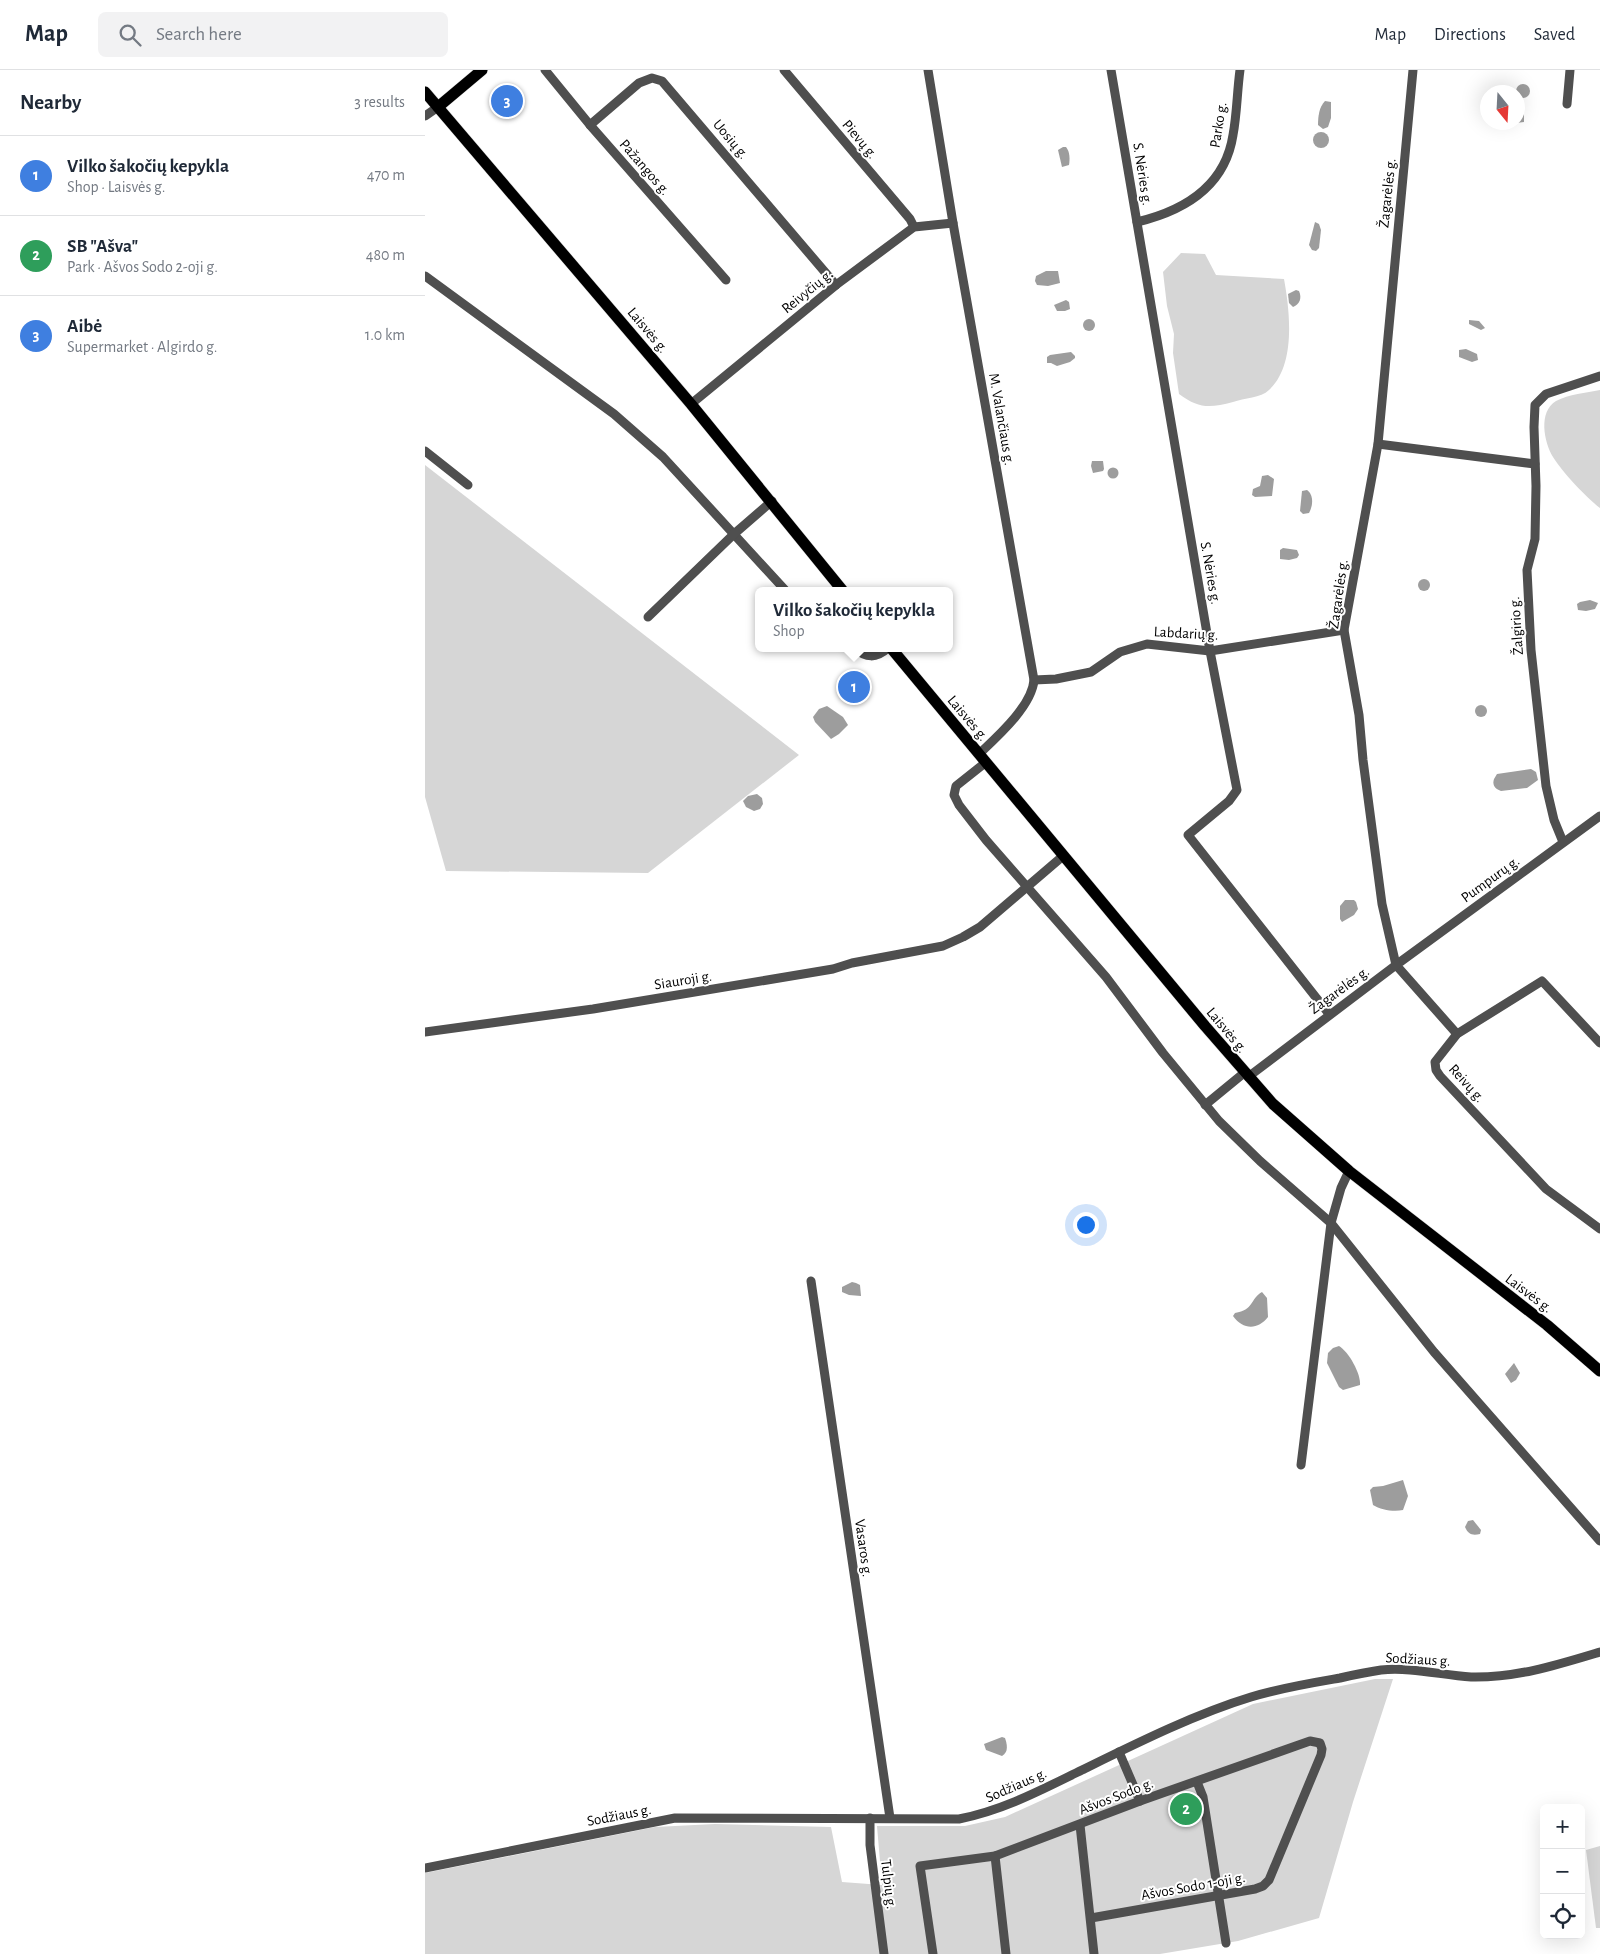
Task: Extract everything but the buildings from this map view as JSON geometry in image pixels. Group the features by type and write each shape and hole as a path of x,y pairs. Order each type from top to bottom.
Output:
{"main road":[{"path":"438,107 481,70"},
{"name":"Laisvės g.","path":"425,92 691,404 772,501 840,587"},
{"name":"Laisvės g.","path":"892,652 1246,1075 1288,1118 1349,1172 1547,1325 1600,1371"}],"street":[{"name":"Pažangos g.","path":"545,70 590,125 726,280"},
{"name":"Pievų g.","path":"784,70 910,219 914,227"},
{"name":"S. Nėries g.","path":"1111,70 1210,651 1237,790 1229,801 1188,835 1329,1014"},
{"name":"Parko g.","path":"1137,222 1156,218 1186,205 1208,186 1225,163 1233,137 1239,70"},
{"name":"Žagarėlės g.","path":"1205,1105 1396,965 1382,904 1365,778 1359,716 1344,630 1377,444 1397,218 1413,70"},
{"path":"1567,104 1570,70"},
{"name":"M. Valančiaus g.","path":"926,71 1034,680"},
{"name":"Uosių g.","path":"590,125 639,83 652,78 662,81 836,284"},
{"path":"425,116 438,107"},
{"path":"914,227 953,223"},
{"name":"Reivyčių g.","path":"691,404 836,284 914,227"},
{"path":"425,276 642,437 663,457 782,587"},
{"name":"Žalgirio g.","path":"1563,842 1546,786 1531,650 1527,570 1535,538 1535,405 1546,394 1600,376"},
{"path":"1377,444 1535,464"},
{"path":"425,451 468,485"},
{"path":"648,617 734,534 772,501"},
{"name":"Labdarių g.","path":"1034,680 1056,679 1091,672 1120,652 1147,644 1210,651 1344,630"},
{"path":"860,652 866,656 875,656 884,652"},
{"path":"1034,680 1033,688 1027,701 982,759 956,786 954,796 959,805 986,840 1106,977 1205,1105 1259,1162 1331,1222 1433,1352 1600,1541"},
{"name":"Pumpurų g.","path":"1396,965 1600,816"},
{"name":"Siauroji g.","path":"425,1032 612,1006 833,969 852,963 943,946 980,927 1063,856"},
{"path":"1396,965 1457,1034"},
{"name":"Reivų g.","path":"1600,1043 1542,981 1457,1034 1435,1062 1436,1070 1440,1076 1546,1189 1600,1229"},
{"path":"1301,1465 1331,1222 1341,1188 1349,1172"},
{"name":"Vasaros g.","path":"811,1281 890,1818"},
{"name":"Sodžiaus g.","path":"425,1868 675,1818 959,1819 986,1813 1016,1802 1192,1719 1251,1697 1382,1670 1419,1671 1471,1677 1505,1676 1547,1668 1600,1652"},
{"name":"Ašvos Sodo g.","path":"933,1954 920,1866 995,1856 1140,1801 1310,1741 1320,1742"},
{"name":"Ašvos Sodo 1-oji g.","path":"1091,1918 1263,1886 1269,1880 1321,1755 1322,1748 1320,1742"},
{"path":"1119,1752 1140,1801"},
{"path":"1197,1782 1203,1798 1225,1943"},
{"name":"Tulpių g.","path":"870,1818 870,1845 884,1954"},
{"path":"1080,1825 1094,1954"},
{"path":"995,1856 1006,1954"}],"shaded area":[{"path":"1526,84 1530,88 1530,94 1525,98 1525,85 1519,85"},
{"path":"1325,101 1331,102 1331,118 1328,127 1323,129 1318,125 1318,119 1320,109"},
{"path":"1321,132 1327,134 1329,140 1327,146 1321,148 1315,146 1313,140 1315,134"},
{"path":"1066,147 1070,160 1069,165 1062,167 1058,150"},
{"path":"1315,222 1319,224 1321,230 1319,248 1316,251 1312,250 1309,245"},
{"path":"1181,253 1205,254 1216,275 1284,279 1289,322 1287,353 1284,367 1278,379 1266,393 1211,406 1199,405 1179,394 1173,353 1174,334 1167,306 1163,272"},
{"path":"1046,271 1058,271 1060,283 1048,286 1037,285 1035,281 1036,276"},
{"path":"1296,290 1299,291 1300,298 1299,302 1293,307 1289,303 1288,294"},
{"path":"1066,300 1069,302 1070,309 1057,311 1054,305"},
{"path":"1089,319 1095,325 1089,331 1083,325"},
{"path":"1469,320 1479,321 1485,328 1481,330 1469,324"},
{"path":"1466,349 1477,354 1478,360 1472,362 1459,357 1459,350"},
{"path":"1071,352 1075,358 1070,362 1057,366 1047,363 1047,357 1050,355"},
{"path":"1600,390 1600,508 1557,463 1547,443 1544,428 1547,412 1556,401 1572,395"},
{"path":"1092,461 1103,461 1103,471 1093,473"},
{"path":"425,465 799,755 648,873 446,871 425,797"},
{"path":"1113,467 1119,473 1113,479 1107,473"},
{"path":"1268,475 1274,479 1272,496 1255,497 1252,495 1253,489 1260,486 1262,476"},
{"path":"1307,490 1311,495 1312,504 1309,513 1303,514 1300,511 1302,491"},
{"path":"1283,548 1297,550 1299,555 1297,558 1289,560 1280,559 1280,550"},
{"path":"1424,579 1430,585 1424,591 1418,585"},
{"path":"1590,600 1598,603 1595,609 1578,610 1577,604"},
{"path":"1479,705 1483,705 1487,711 1483,717 1479,717 1475,713 1475,709"},
{"path":"827,706 843,717 848,725 831,739 815,722 813,717 819,709"},
{"path":"1531,769 1536,772 1538,780 1527,788 1501,791 1494,785 1493,781 1497,774"},
{"path":"757,794 762,798 763,804 760,809 754,811 746,807 743,801 748,796"},
{"path":"1345,900 1354,900 1358,909 1354,915 1342,922 1340,919 1340,906"},
{"path":"852,1282 860,1285 861,1296 842,1292 842,1287"},
{"path":"1262,1292 1267,1298 1268,1317 1260,1324 1250,1327 1237,1321 1233,1316 1235,1313 1249,1307"},
{"path":"1339,1346 1347,1353 1354,1364 1359,1375 1360,1385 1343,1390 1339,1387 1327,1363 1328,1353 1333,1348"},
{"path":"1514,1363 1520,1373 1516,1380 1511,1383 1505,1374"},
{"path":"1403,1480 1408,1496 1403,1510 1388,1510 1373,1505 1370,1490 1373,1487"},
{"path":"1473,1520 1481,1530 1480,1534 1471,1534 1465,1527 1468,1521"},
{"path":"1375,1679 1393,1679 1353,1802 1319,1918 1238,1941 1160,1954 425,1954 425,1873 655,1827 715,1824 831,1827 842,1882 882,1885 877,1826 965,1826 1005,1817 1253,1704"},
{"path":"1002,1737 1005,1738 1007,1750 1002,1756 986,1750 984,1744"},
{"path":"1600,1846 1600,1928 1596,1928 1586,1850"}],"place":[{"name":"Aibė","path":"507,101"},
{"name":"Vilko šakočių kepykla","path":"854,687"},
{"name":"SB \"Ašva\"","path":"1186,1809"}]}
